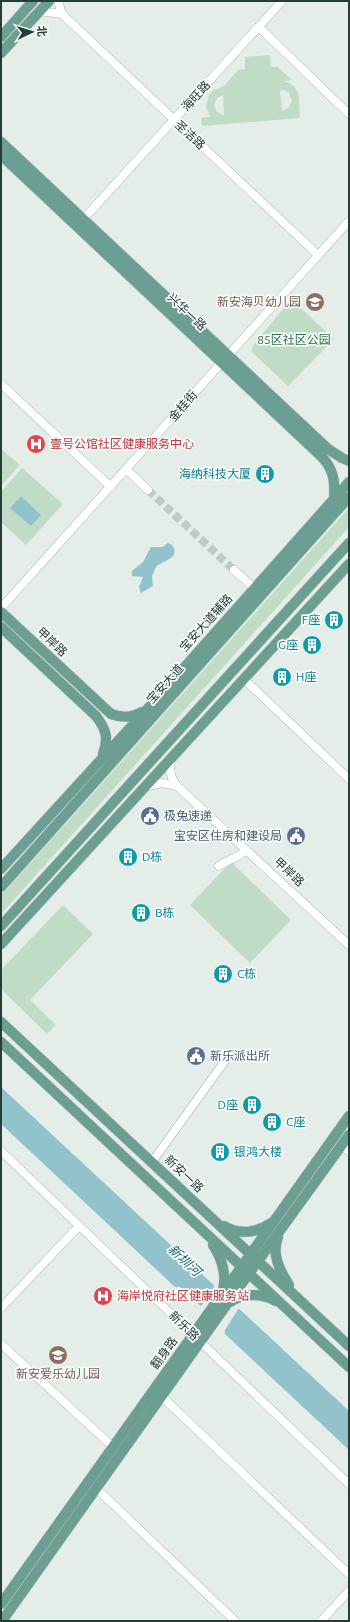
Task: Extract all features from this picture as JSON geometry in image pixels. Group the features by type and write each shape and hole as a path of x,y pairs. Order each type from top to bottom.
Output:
{"main road":[{"path":"1,53 49,1"},
{"path":"1,37 29,4"},
{"name":"兴华一路","path":"1,142 14,161 224,358 328,450 349,461"},
{"name":"兴华一路","path":"1,155 14,161"},
{"name":"兴华一路","path":"224,358 328,464 342,500"},
{"name":"宝安大道辅路","path":"1,868 254,588 293,546 342,500 349,482"},
{"name":"宝安大道","path":"1,887 158,711 342,500"},
{"path":"293,627 314,593 349,544"},
{"path":"1,926 349,544"},
{"path":"1,944 6,935 293,627 349,564"},
{"name":"甲岸路","path":"1,612 29,646 102,723 107,737 102,758"},
{"name":"甲岸路","path":"1,627 29,646 111,714 125,718 135,716 145,710"},
{"path":"158,711 210,637"},
{"path":"180,730 237,679 260,662"},
{"name":"新安一路","path":"1,1022 349,1346"},
{"path":"1,1042 349,1367"},
{"name":"翻身路","path":"2,1621 96,1488 158,1393 254,1258 276,1220 349,1116"},
{"name":"翻身路","path":"254,1258 282,1229 346,1149 349,1135"},
{"path":"214,1220 239,1232 248,1232 264,1229 276,1220"},
{"path":"282,1229 275,1248 276,1258 283,1275 298,1299"},
{"path":"204,1232 220,1256 233,1288"},
{"path":"224,1300 233,1288"},
{"path":"233,1288 264,1296 281,1303"},
{"name":"翻身路","path":"1,1604 113,1447 158,1393"}],"street":[{"name":"圣洁路","path":"58,1 62,14 318,255"},
{"name":"海旺路","path":"80,223 282,1"},
{"path":"39,12 62,14"},
{"path":"259,27 349,114"},
{"name":"金桂街","path":"1,608 127,470 224,358 349,221"},
{"path":"1,384 111,487"},
{"path":"127,470 148,490"},
{"path":"234,570 254,588"},
{"path":"244,679 349,779"},
{"path":"172,757 170,768 172,780 177,786"},
{"path":"144,788 162,783 177,786"},
{"name":"甲岸路","path":"177,786 349,945"},
{"path":"219,866 226,861 242,855 246,850"},
{"path":"152,1162 227,1058"},
{"name":"新乐路","path":"1,1151 79,1226 199,1335 349,1484"},
{"path":"1,1308 79,1226"},
{"path":"1,1344 113,1447"},
{"path":"158,1393 349,1574"},
{"path":"96,1488 235,1621"},
{"path":"321,1621 349,1591"}],"green space":[{"path":"270,55 271,67 278,67 292,80 284,81 295,87 297,91 299,96 300,118 202,126 201,118 210,117 206,107 209,95 214,90 224,86 238,70 245,69 245,57","holes":["284,90 289,93 292,101 288,108 282,111 280,91","223,95 224,115 224,116 217,112 214,105 217,98"]},
{"name":"85区社区公园","path":"291,299 334,339 288,386 252,352 252,347"},
{"path":"1,449 20,465 1,486"},
{"path":"22,468 63,504 26,545 1,522 1,492"},
{"path":"349,508 349,527 1,914 1,896"},
{"path":"231,862 291,920 250,963 190,905"},
{"path":"63,905 93,934 30,1000 56,1025 47,1034 1,989 1,970"}],"water":[{"path":"21,496 41,515 31,526 10,508"},
{"path":"168,543 172,545 174,550 173,556 156,567 152,576 153,586 141,593 139,587 143,577 132,576 132,571 143,562 151,547 163,547"},
{"name":"新圳河","path":"1,1087 349,1411 349,1450 225,1334 225,1328 180,1287 175,1287 1,1124"}],"pier":[{"path":"215,1285 239,1308 223,1333 223,1329 200,1308"}],"tunnel":[{"path":"148,490 234,570"}],"place":[{"name":"新安海贝幼儿园","path":"315,302"},
{"name":"壹号公馆社区健康服务中心","path":"36,444"},
{"name":"海纳科技大厦","path":"265,474"},
{"name":"F座","path":"334,620"},
{"name":"G座","path":"312,645"},
{"name":"H座","path":"282,677"},
{"name":"极兔速递","path":"150,816"},
{"name":"宝安区住房和建设局","path":"296,836"},
{"name":"D栋","path":"128,857"},
{"name":"B栋","path":"141,913"},
{"name":"C栋","path":"223,974"},
{"name":"新乐派出所","path":"196,1056"},
{"name":"D座","path":"252,1105"},
{"name":"C座","path":"272,1122"},
{"name":"银鸿大楼","path":"220,1152"},
{"name":"海岸悦府社区健康服务站","path":"103,1296"},
{"name":"新安爱乐幼儿园","path":"58,1355"}]}
